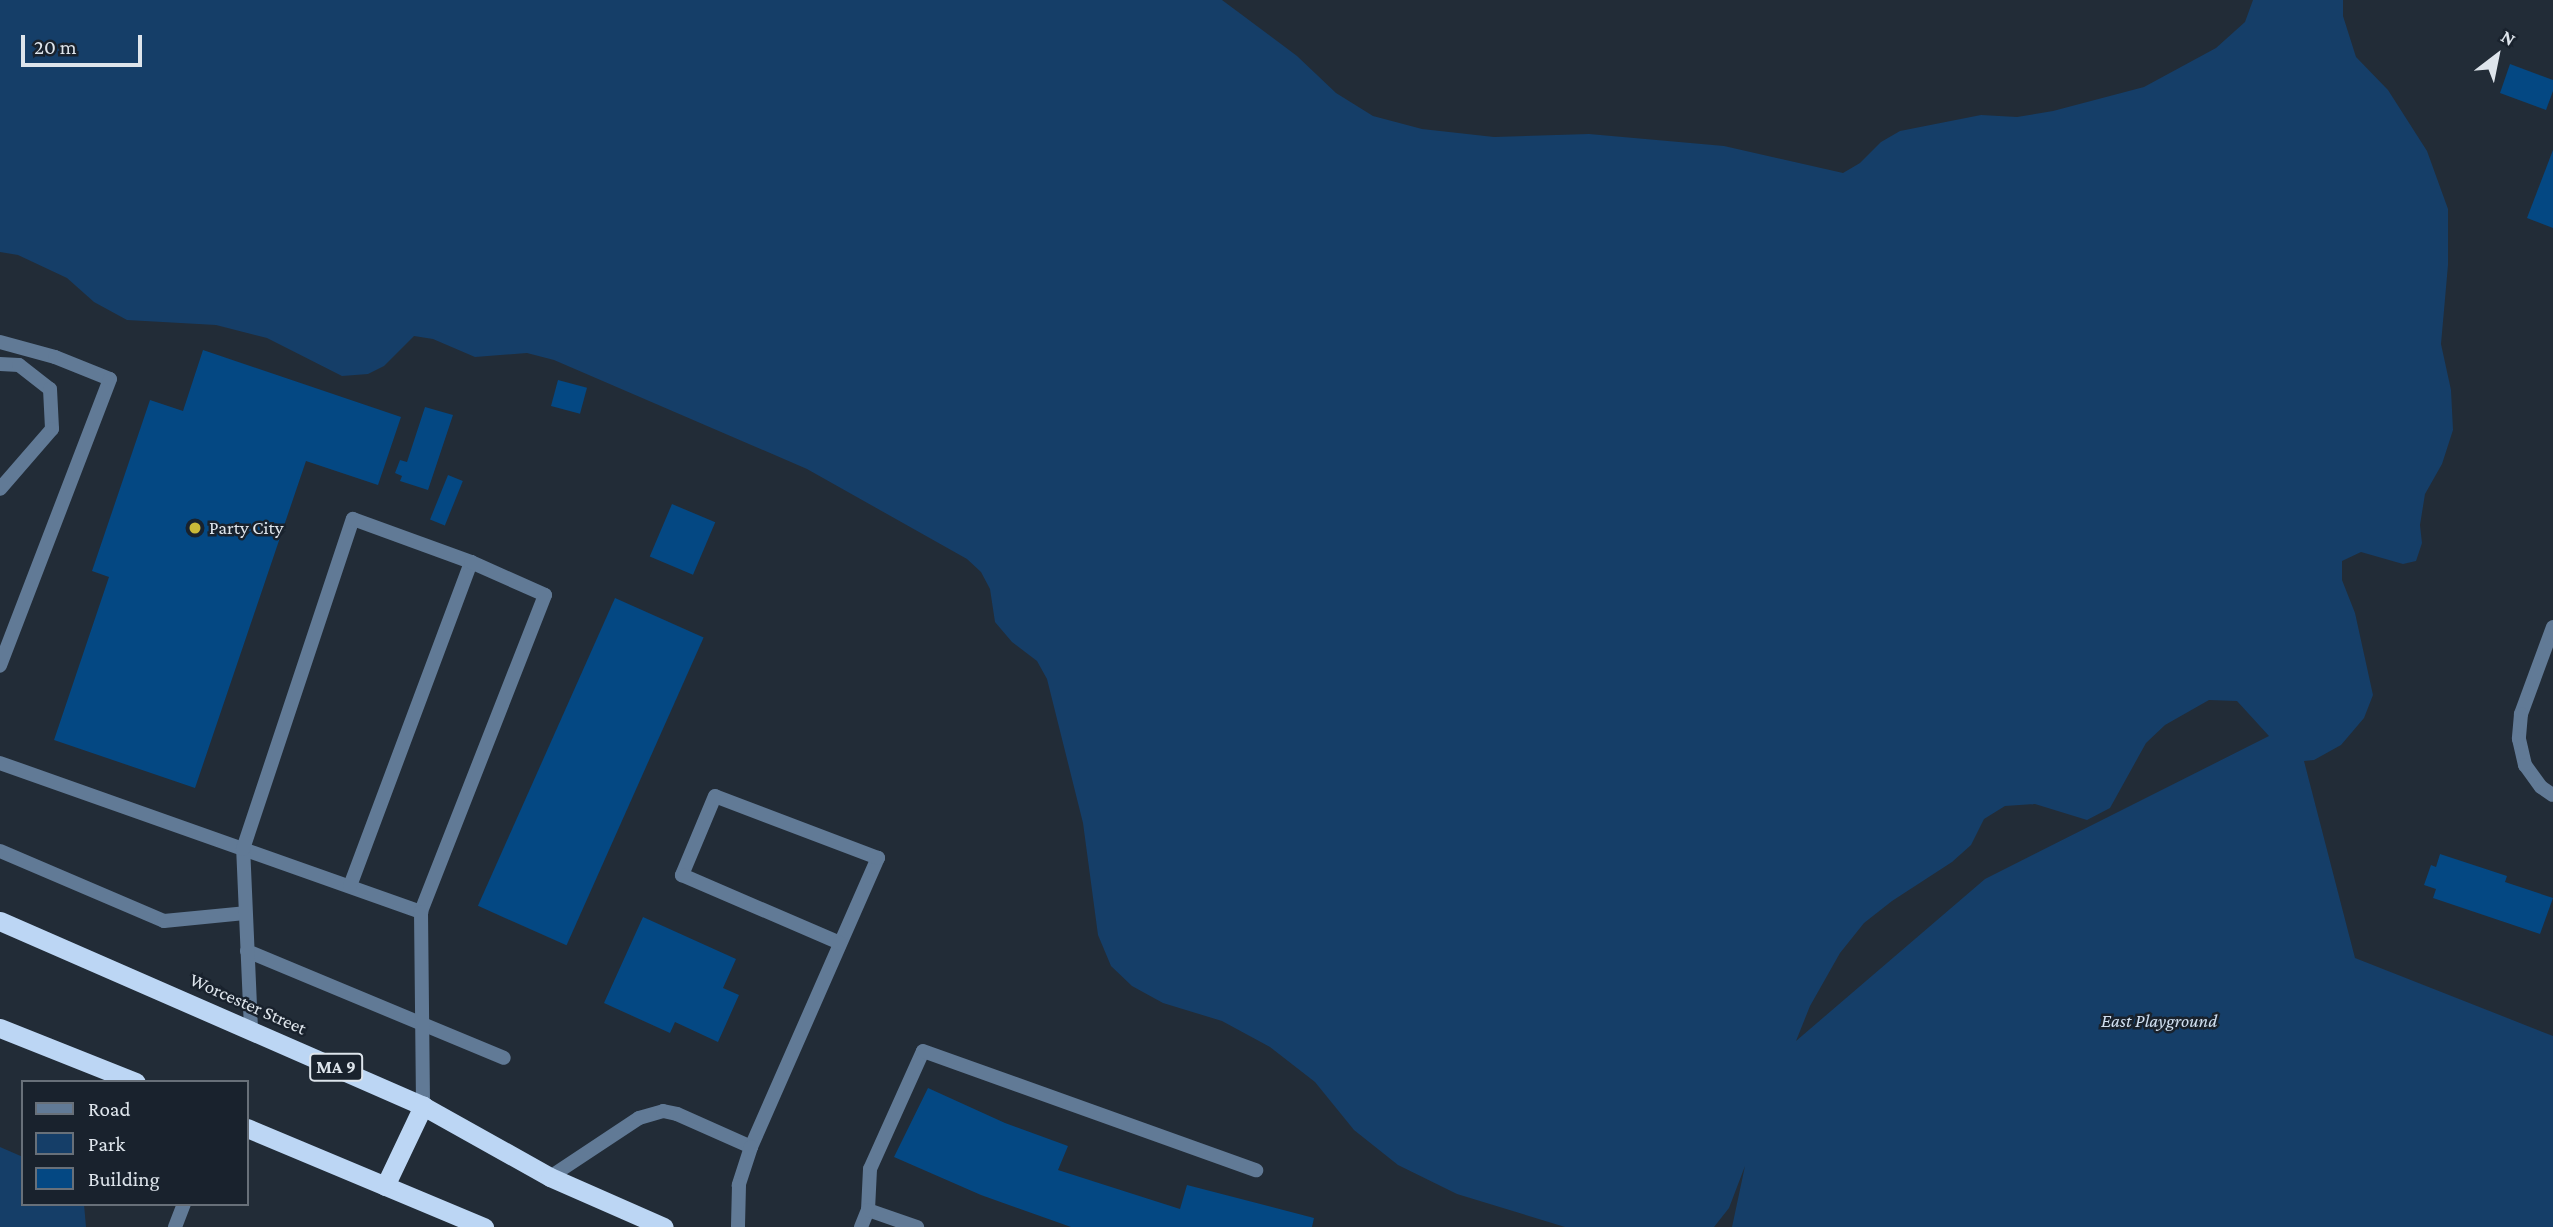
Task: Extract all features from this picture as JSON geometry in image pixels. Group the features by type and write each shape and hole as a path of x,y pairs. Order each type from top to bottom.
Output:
{"highway":[{"name":"Worcester Street","path":"0,921 424,1106 550,1177 664,1227"},
{"path":"0,1028 131,1080"},
{"path":"385,1186 424,1106"},
{"path":"248,1128 484,1227"}],"street":[{"path":"0,342 55,357 110,379 0,666"},
{"path":"0,364 19,365 50,389 52,429 0,489"},
{"path":"250,1030 243,849 353,519 471,562 545,595 421,912 424,1106"},
{"path":"350,887 471,562"},
{"path":"2553,627 2521,714 2519,739 2525,765 2541,787 2553,795"},
{"path":"0,764 421,912"},
{"path":"738,1227 739,1185 751,1147 878,858 715,796 682,875 840,943"},
{"path":"0,851 164,921 245,913"},
{"path":"247,951 504,1058"},
{"path":"861,1227 869,1210 870,1169 923,1051 1256,1170"},
{"path":"550,1177 639,1118 663,1111 677,1114 751,1147"},
{"path":"175,1227 183,1206"},
{"path":"869,1210 917,1227"}],"green space":[{"name":"East Playground","path":"0,0 1222,0 1297,56 1336,93 1373,116 1422,129 1494,137 1589,134 1724,146 1843,173 1860,163 1881,142 1900,131 1981,115 2017,117 2053,111 2144,87 2216,48 2245,22 2253,0 2343,0 2343,16 2356,57 2388,90 2427,151 2448,209 2448,265 2441,344 2451,390 2453,430 2442,464 2425,494 2420,525 2422,543 2416,561 2403,564 2361,552 2342,561 2342,580 2355,613 2373,695 2364,718 2341,745 2314,760 2304,761 2355,958 2553,1036 2553,1227 1732,1227 1745,1166 1729,1208 1714,1227 1565,1227 1457,1194 1398,1165 1354,1130 1315,1082 1270,1047 1222,1021 1163,1003 1132,986 1111,966 1098,935 1083,823 1047,679 1037,661 1012,642 995,622 990,589 981,572 967,559 807,469 554,360 527,353 475,357 433,339 414,336 384,366 368,374 342,376 267,338 216,325 127,320 94,302 67,278 18,255 0,252","holes":["2209,700 2237,701 2269,736 1985,879 1796,1041 1810,1006 1840,953 1864,923 1892,901 1952,862 1971,845 1984,819 2005,806 2035,804 2087,820 2110,808 2146,743 2165,725"]},
{"path":"0,1147 21,1156 21,1206 84,1206 86,1227 0,1227"}],"building":[{"path":"2510,64 2553,80 2553,91 2546,110 2500,93"},
{"path":"2553,150 2553,228 2527,218"},
{"name":"Party City","path":"203,350 401,417 378,485 306,461 195,788 54,740 109,577 92,571 150,400 183,411"},
{"path":"558,380 587,388 580,414 551,406"},
{"path":"425,407 453,415 428,490 400,481 402,476 395,473 400,460 407,462"},
{"path":"448,475 463,481 445,525 430,520"},
{"path":"672,504 715,522 693,575 650,556"},
{"path":"615,598 704,637 567,945 478,906"},
{"path":"2440,854 2507,876 2505,882 2553,898 2540,934 2433,898 2436,889 2424,885 2431,865 2436,867"},
{"path":"643,917 736,959 723,988 739,995 718,1042 675,1022 670,1033 604,1003"},
{"path":"928,1088 1005,1123 1068,1146 1058,1170 1180,1209 1187,1185 1314,1218 1312,1227 1071,1227 981,1195 894,1157"}],"place":[{"name":"Party City","path":"195,528"}]}
